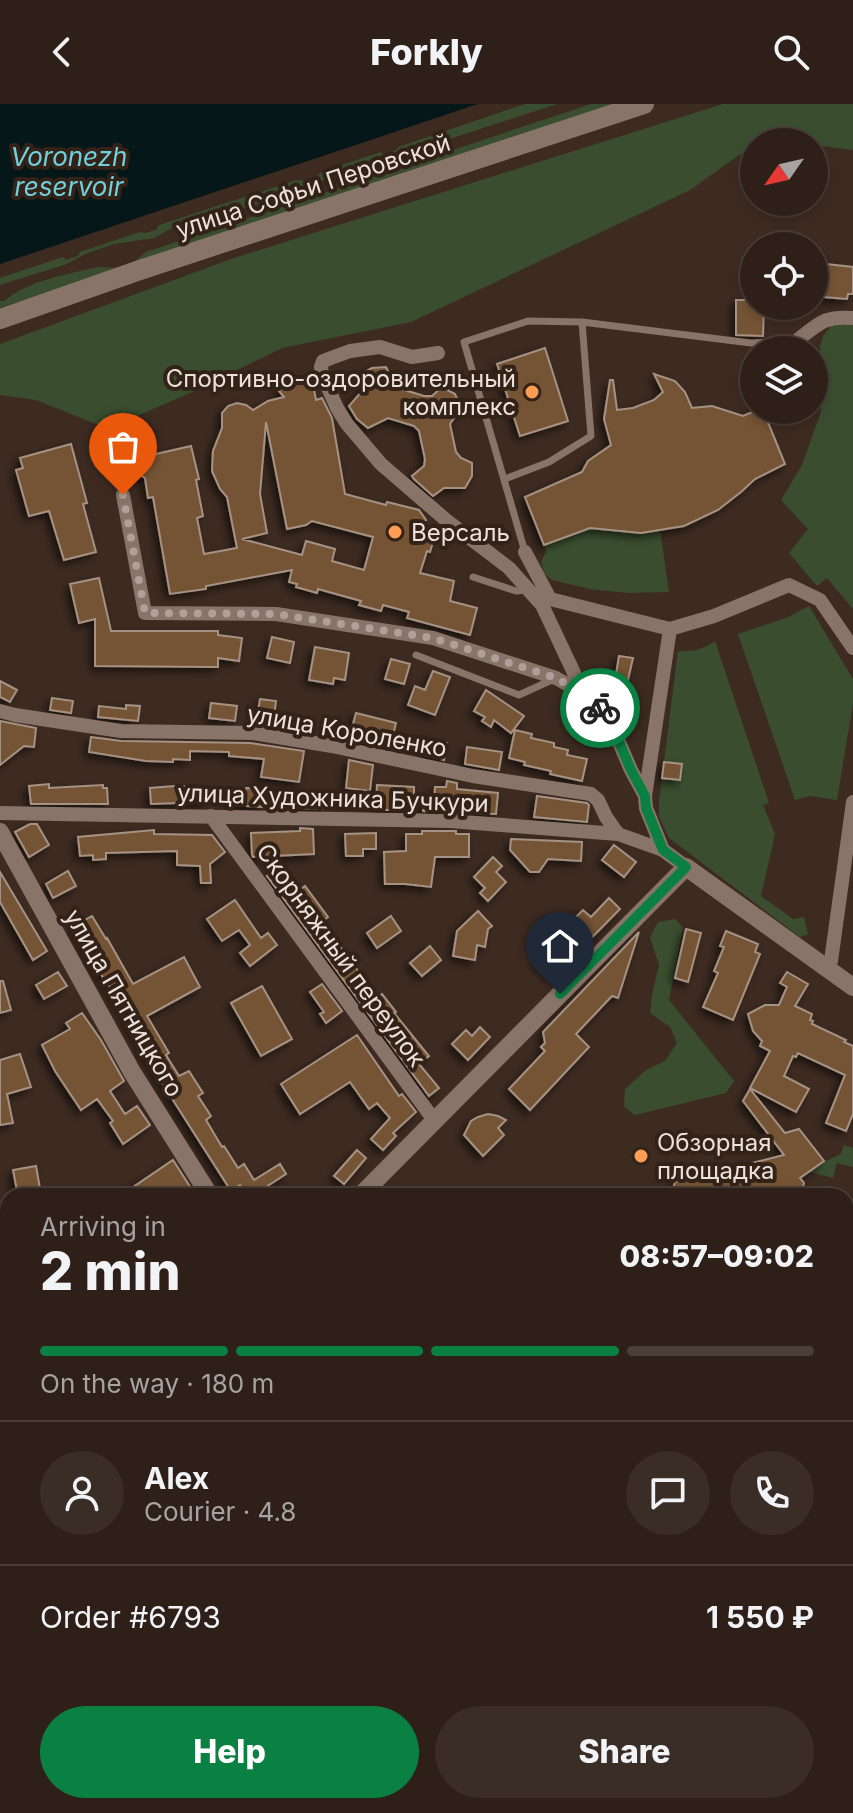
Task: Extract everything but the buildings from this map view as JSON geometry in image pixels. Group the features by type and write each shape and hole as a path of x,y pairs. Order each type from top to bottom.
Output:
{"main road":[{"name":"улица Софьи Перовской","path":"0,319 644,104"}],"street":[{"path":"804,336 828,319 853,318"},
{"path":"438,353 412,357 380,347 350,351 323,361 321,367 337,408 381,464 446,520 509,568 542,605 574,673 577,690"},
{"path":"123,495 145,613 276,614 433,638 556,678 593,699 604,712 645,796"},
{"path":"525,552 550,599 670,629 714,616 789,585 820,600 853,648"},
{"path":"670,629 645,796 646,808 663,850 853,987"},
{"name":"улица Короленко","path":"0,711 121,731 253,733 473,776 591,794 598,800 618,834"},
{"path":"827,968 831,961 853,802"},
{"name":"улица Художника Бучкури","path":"0,813 450,821 618,834 663,850"},
{"name":"Скорняжный переулок","path":"211,816 434,1120"},
{"name":"улица Пятницкого","path":"0,832 132,1072 205,1188"},
{"path":"368,1188 686,867"}],"lane":[{"path":"525,552 464,342 528,321 582,322 740,342"},
{"path":"505,479 549,462 591,436 582,322"},
{"path":"473,577 516,591 529,589"},
{"path":"416,655 519,695 556,678"}],"green space":[{"path":"525,104 557,104 329,178 284,196 174,227 154,238 114,244 67,264 0,285 0,278 63,257 66,260 78,256 80,252 140,232 156,230 159,225 297,180 310,180 321,172 381,152 395,151 398,147"},
{"path":"591,104 620,104 130,265 146,252"},
{"path":"723,104 853,104 853,150 828,147 828,128 740,128 740,155 690,190 411,322 282,348 116,425 96,424 36,400 0,395 0,344 234,258"},
{"path":"97,267 122,268 0,308 0,301 25,288"},
{"path":"853,322 853,609 827,578 817,586 789,553 808,529 781,500 802,465 817,424 828,424 828,336 823,336 832,325"},
{"path":"590,528 641,533 660,530 669,592 628,593 590,589 552,580 544,573 541,563 546,551 544,545"},
{"path":"809,606 853,679 853,703 837,800 810,796 795,800 738,634 786,618"},
{"path":"715,641 769,803 763,805 775,834 761,896 793,919 804,917 808,934 800,937 669,838 659,817 678,651 697,650"},
{"path":"675,919 683,928 669,1000 734,1081 726,1093 635,1115 624,1107 625,1089 646,1070 665,1061 677,1043 670,1027 650,1013 659,965 650,937 658,922"},
{"path":"844,1145 853,1148 853,1167 837,1163 833,1178 810,1172 841,1154"}],"water":[{"name":"Voronezh reservoir","path":"0,104 478,104 0,264"}],"way so far":[{"path":"123,495 145,613 276,614 433,638 556,678 593,699 600,708"}],"place":[{"name":"Спортивно-оздоровительный комплекс","path":"532,392"},
{"name":"Версаль","path":"395,532"},
{"name":"Обзорная площадка","path":"641,1156"}],"route":[{"path":"560,994 686,867 663,850 646,808 645,796 613,728 600,708"}]}
